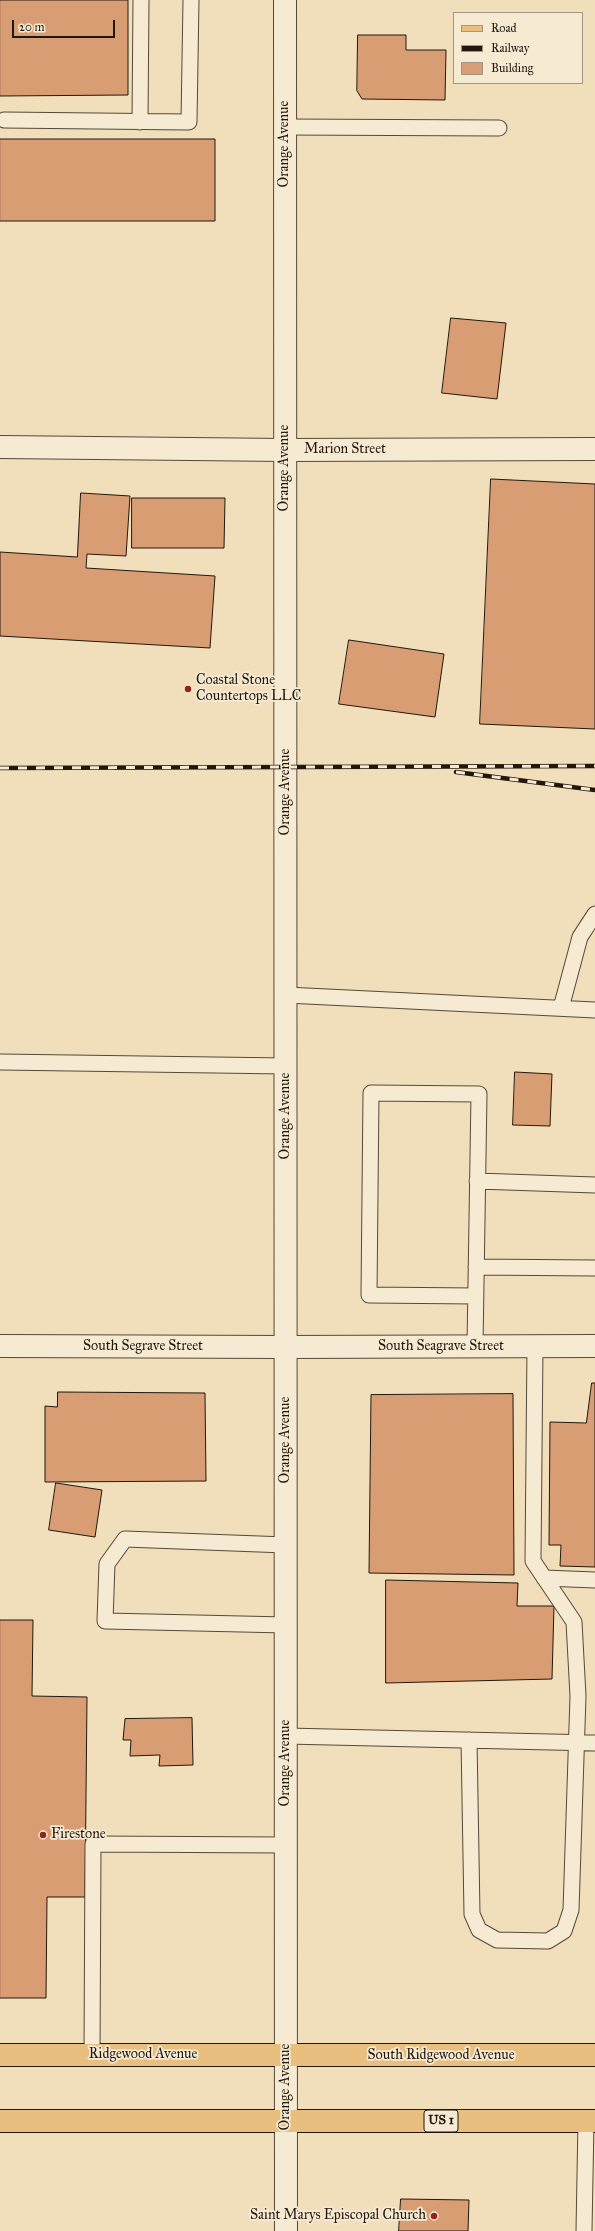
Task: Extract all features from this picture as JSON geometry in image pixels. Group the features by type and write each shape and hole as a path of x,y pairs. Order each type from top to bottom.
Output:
{"main road":[{"name":"Ridgewood Avenue","path":"0,2055 286,2056"},
{"name":"South Ridgewood Avenue","path":"286,2056 595,2055"},
{"name":"US 1","path":"0,2121 591,2121"}],"street":[{"name":"Orange Avenue","path":"285,0 286,2231"},
{"name":"Marion Street","path":"0,447 285,450 595,449"},
{"name":"South Segrave Street","path":"0,1346 286,1347"},
{"name":"South Seagrave Street","path":"286,1347 595,1346"}],"lane":[{"path":"140,122 141,0"},
{"path":"4,120 190,122 191,0"},
{"path":"285,127 499,128"},
{"path":"561,1008 580,937 595,914"},
{"path":"286,995 595,1010"},
{"path":"0,1062 286,1066"},
{"path":"475,1296 369,1295 371,1093 479,1094 475,1346"},
{"path":"477,1181 595,1185"},
{"path":"476,1267 595,1268"},
{"path":"469,1740 472,1914 479,1930 497,1940 548,1941 564,1931 571,1910 578,1696 574,1622 533,1561 534,1346"},
{"path":"286,1545 125,1539 107,1564 105,1621 286,1625"},
{"path":"544,1578 595,1580"},
{"path":"286,1736 595,1743"},
{"path":"92,2055 93,1844 286,1845"},
{"path":"584,2231 591,2121"}],"building":[{"path":"0,0 128,0 128,95 0,96"},
{"path":"358,35 406,35 406,50 446,50 445,100 362,99 357,91"},
{"path":"0,139 215,139 215,221 0,221"},
{"path":"451,318 506,323 497,399 442,393"},
{"path":"491,479 595,484 595,729 480,724"},
{"path":"81,493 130,496 126,556 87,554 86,568 215,576 210,648 0,636 0,552 77,557"},
{"path":"132,498 225,498 224,548 132,548"},
{"path":"349,640 444,654 435,717 339,704"},
{"path":"515,1072 552,1074 550,1126 513,1125"},
{"path":"592,1383 595,1383 595,1567 560,1566 561,1545 549,1545 550,1422 586,1423"},
{"path":"58,1392 205,1393 206,1481 45,1482 45,1406 57,1407"},
{"path":"513,1394 514,1575 369,1573 371,1395"},
{"path":"56,1483 102,1490 95,1537 49,1530"},
{"path":"386,1580 518,1583 517,1606 554,1606 552,1679 386,1683"},
{"name":"Firestone","path":"0,1620 33,1620 32,1696 87,1697 85,1897 47,1897 46,1998 0,1998"},
{"path":"192,1718 193,1765 159,1766 160,1755 130,1756 131,1740 123,1740 125,1719"},
{"name":"Saint Marys Episcopal Church","path":"401,2199 469,2200 468,2231 399,2231"}],"railway":[{"path":"0,768 595,766"},
{"path":"456,772 595,790"}],"place":[{"name":"Coastal Stone Countertops LLC","path":"188,689"},
{"name":"Firestone","path":"43,1835"},
{"name":"Saint Marys Episcopal Church","path":"434,2216"}]}
